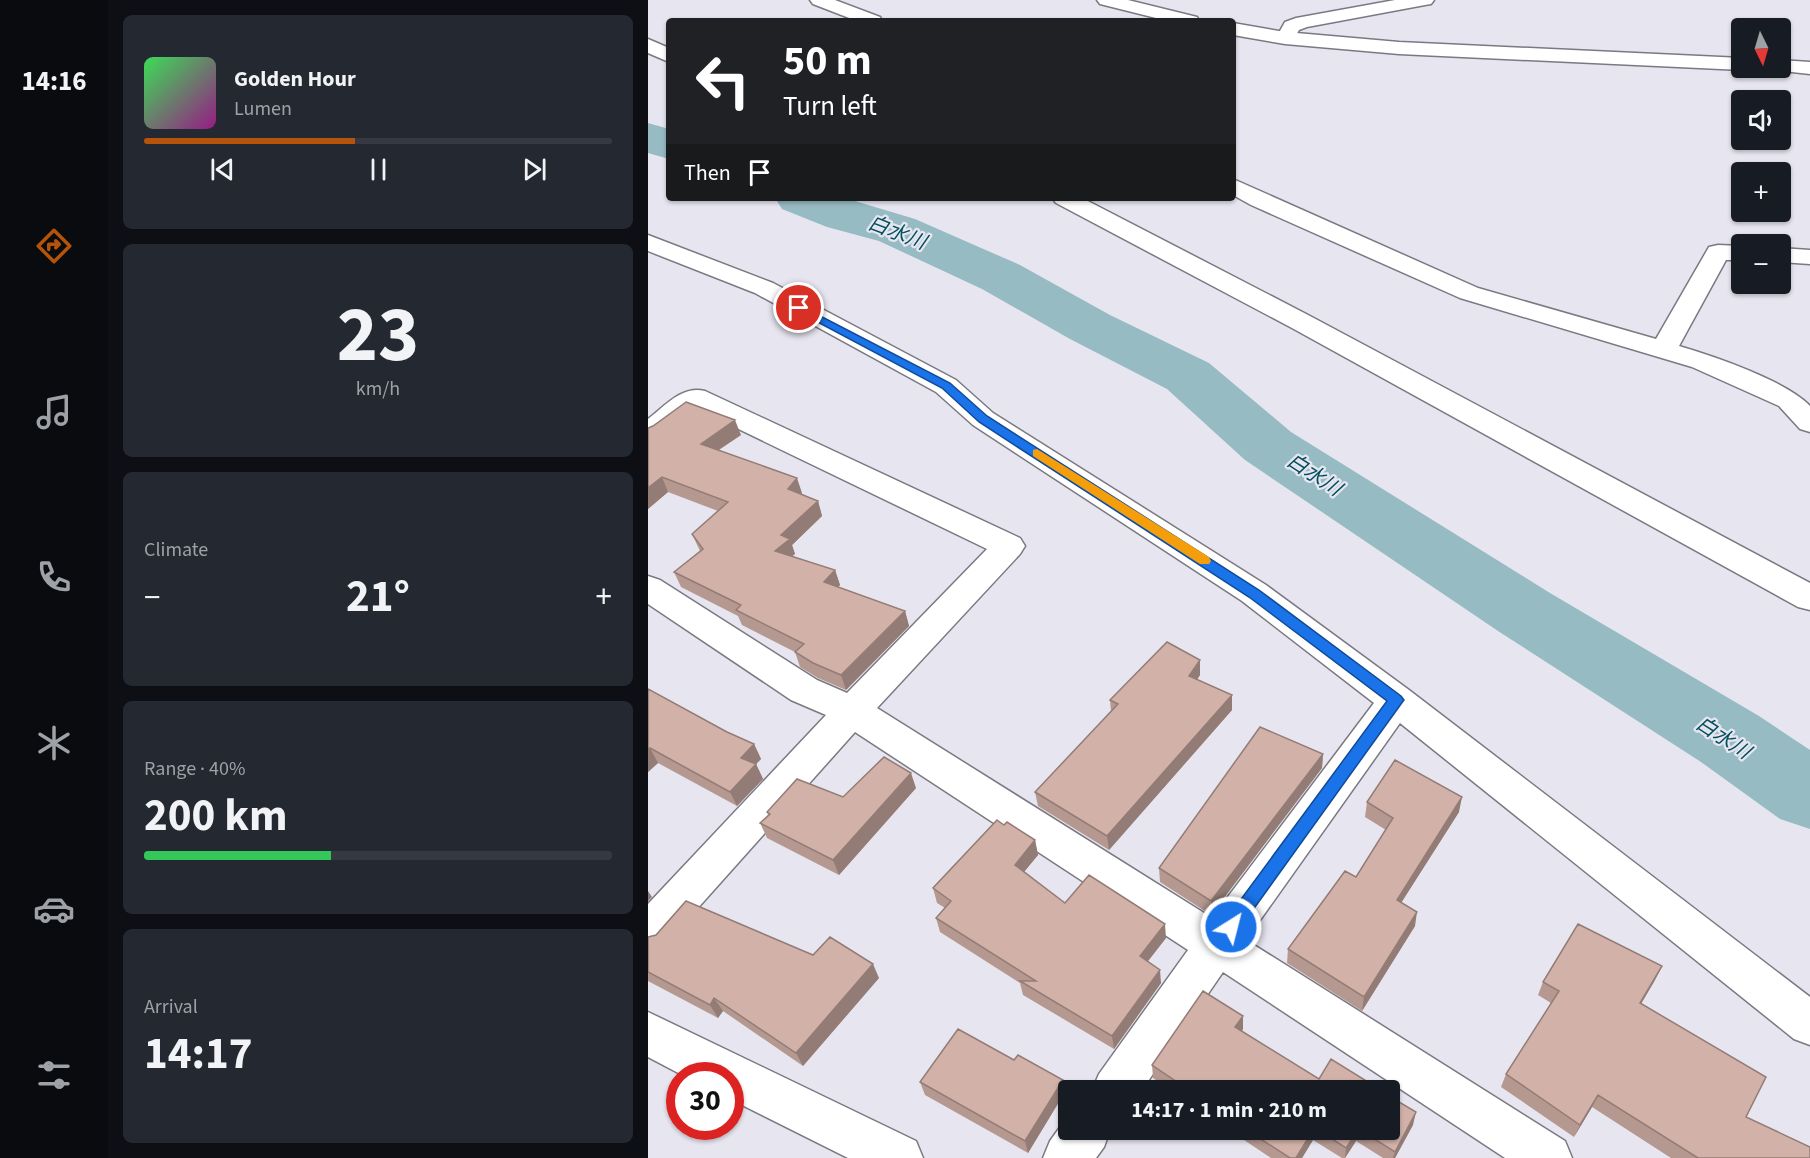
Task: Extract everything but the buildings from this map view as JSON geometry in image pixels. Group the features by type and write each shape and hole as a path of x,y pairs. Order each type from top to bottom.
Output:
{"street":[{"path":"819,0 865,18"},
{"path":"1106,0 1178,18"},
{"path":"1285,38 1292,26 1303,22 1425,0"},
{"path":"1236,29 1285,38 1399,48 1731,63"},
{"path":"648,45 666,54"},
{"path":"1791,67 1810,68"},
{"path":"1236,187 1290,214 1469,293 1702,361 1789,400 1810,423"},
{"path":"1070,201 1300,322 1810,598"},
{"path":"648,242 764,288 946,386 983,419 1254,593 1396,700 1810,1024"},
{"path":"1664,349 1718,252 1731,253"},
{"path":"1791,256 1810,257"},
{"path":"648,433 695,397 1009,546 852,711 648,933"},
{"path":"648,588 804,690 852,711 1548,1158"},
{"path":"1121,1080 1396,700"},
{"path":"648,1034 898,1158"},
{"path":"1067,1158 1080,1140"}],"waterway":[{"name":"白水川","path":"648,137 666,144"},
{"name":"白水川","path":"808,201 845,216 897,230 1001,277 1090,327 1188,376 1268,446 1524,612 1730,739 1810,794"}],"slow traffic":[{"path":"1037,453 1204,561"}],"route":[{"path":"799,308 946,386 983,419 1254,593 1396,700 1231,927"}]}
